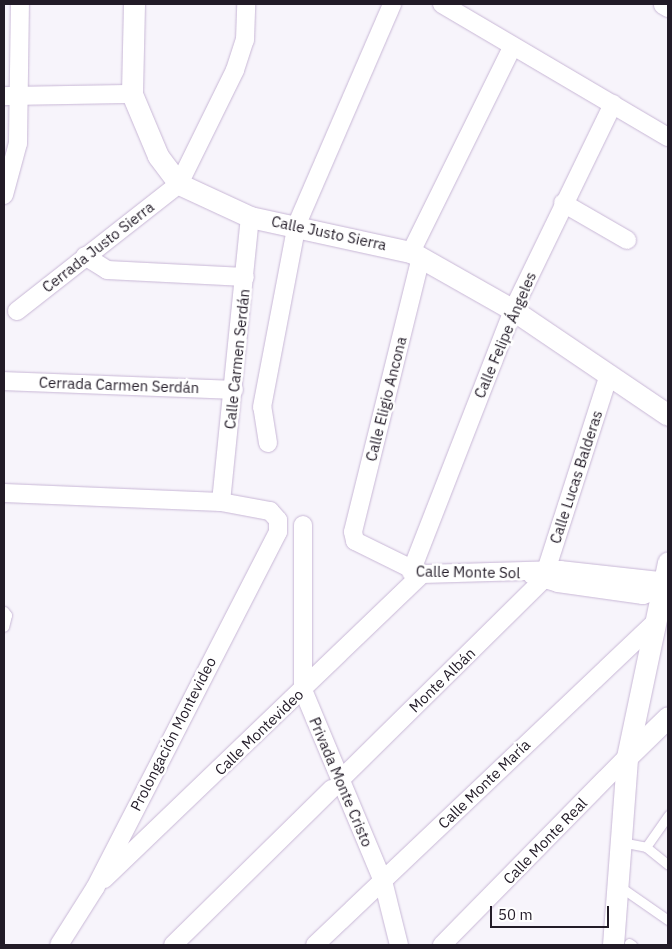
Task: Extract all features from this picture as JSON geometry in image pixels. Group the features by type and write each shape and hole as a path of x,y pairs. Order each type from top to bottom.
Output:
{"street":[{"path":"4,195 18,143 11,96 20,4"},
{"path":"11,96 132,94 134,4"},
{"path":"179,184 235,70 245,40 246,4"},
{"path":"268,443 262,406 297,224 392,4"},
{"path":"442,4 512,48 668,137"},
{"name":"Calle Eligio Ancona","path":"355,541 353,532 416,254 512,48"},
{"name":"Calle Justo Sierra","path":"132,94 158,156 179,184 250,217 297,224 416,254 513,310 668,414"},
{"name":"Calle Felipe Ángeles","path":"416,573 513,310 563,203 613,104"},
{"name":"Cerrada Justo Sierra","path":"17,310 179,184"},
{"path":"563,203 627,240"},
{"name":"Calle Carmen Serdán","path":"221,502 234,390 250,217"},
{"path":"85,256 107,270 245,278"},
{"name":"Calle Lucas Balderas","path":"540,574 609,375"},
{"name":"Cerrada Carmen Serdán","path":"4,381 234,390"},
{"path":"4,492 221,502"},
{"name":"Prolongación Montevideo","path":"59,945 94,888 278,532 278,520 270,512 221,502"},
{"name":"Privada Monte Cristo","path":"302,525 303,690 336,784 382,881 399,945"},
{"name":"Calle Monte Sol","path":"355,541 416,573 540,574 666,581"},
{"name":"Calle Montevideo","path":"94,888 303,690 416,573"},
{"name":"Monte Albán","path":"173,945 336,784 540,574"},
{"path":"625,945 618,886 627,758 653,624 666,581"},
{"name":"Calle Monte María","path":"315,945 653,624"},
{"path":"627,758 667,720"},
{"name":"Calle Monte Real","path":"442,945 627,758"}],"lane":[{"path":"4,611 7,615 4,627"},
{"path":"646,848 668,815"},
{"path":"621,842 646,848 668,865"},
{"path":"618,886 668,920"}]}
